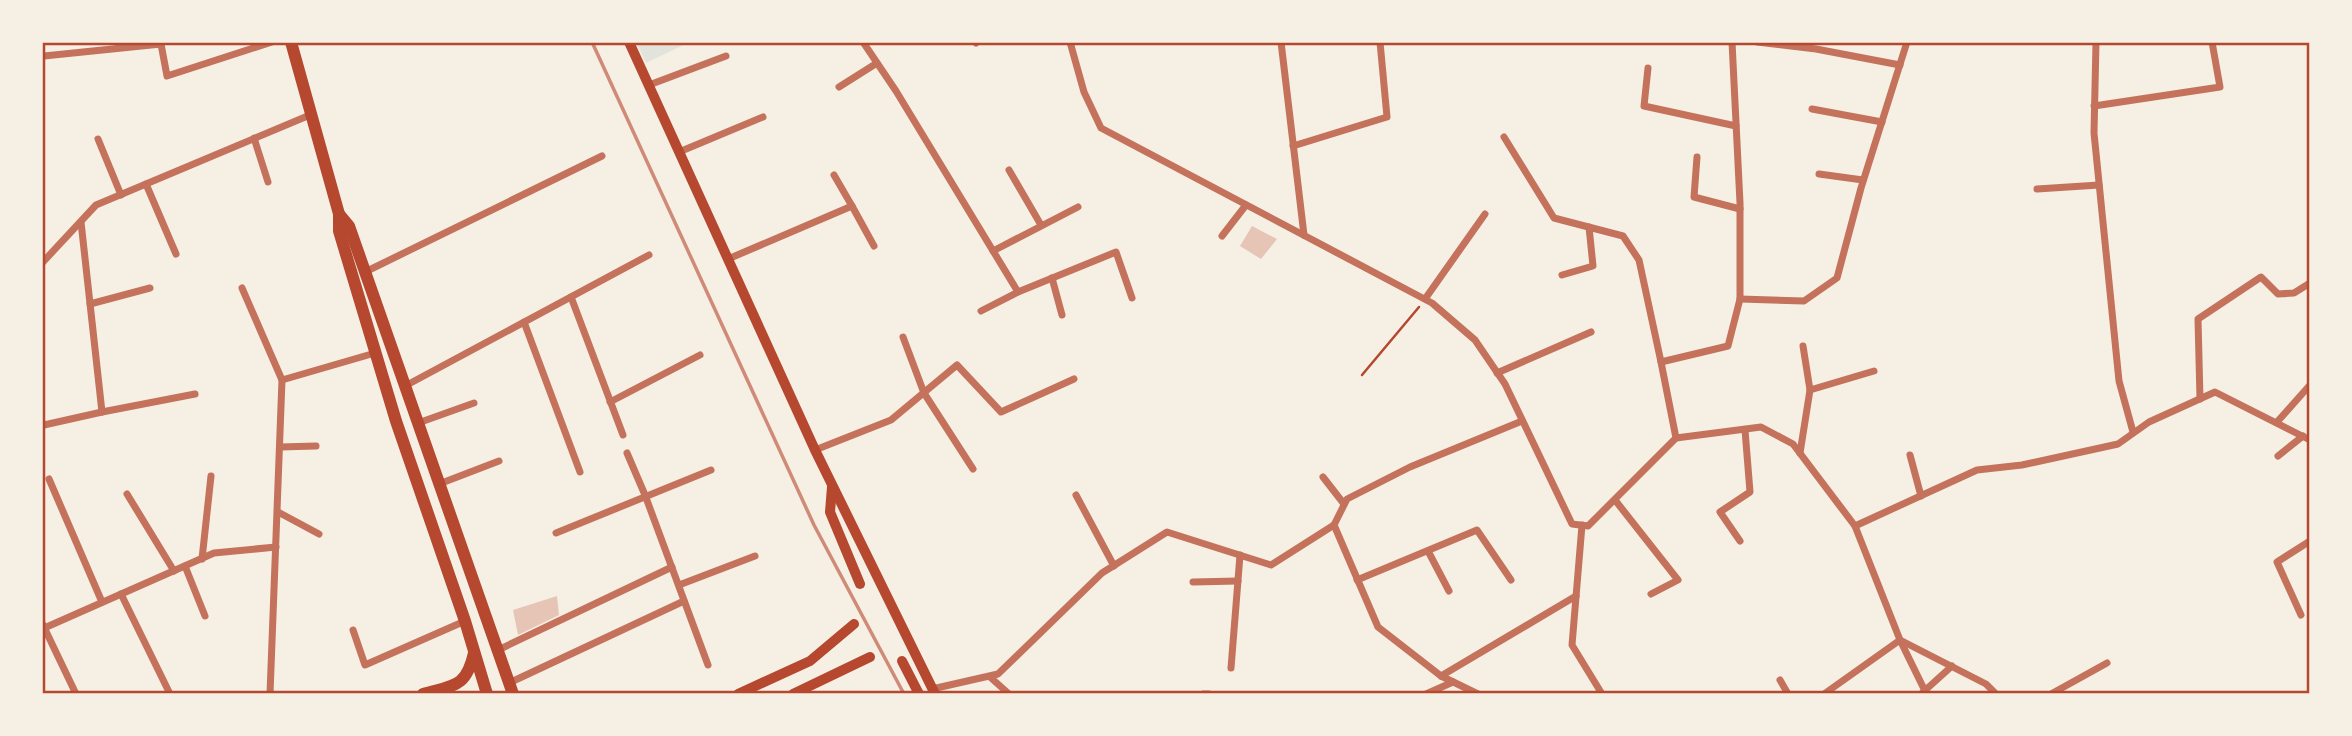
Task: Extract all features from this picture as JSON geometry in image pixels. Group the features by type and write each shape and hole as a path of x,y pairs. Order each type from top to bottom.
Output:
{"main road":[{"path":"292,42 339,214 339,231 375,353 465,621 486,694"},
{"path":"629,42 815,450 934,692"},
{"path":"339,214 349,226 511,689"},
{"path":"832,485 830,512 860,584"},
{"path":"738,694 810,661 854,624"},
{"path":"422,694 457,684 470,673 475,653"},
{"path":"793,694 870,657"},
{"path":"902,660 919,694"},
{"path":"810,661 820,681"},
{"path":"451,686 462,690 462,694"}],"street":[{"path":"44,56 160,44 167,76 272,42"},
{"path":"863,42 897,91 1018,292"},
{"path":"1070,42 1084,92 1101,128 1425,299 1475,341 1497,373 1572,524 1588,526 1676,438 1761,428 1793,444 1855,526 1923,692 1952,666"},
{"path":"1281,42 1304,235"},
{"path":"1293,146 1387,117 1380,42"},
{"path":"1661,362 1728,346 1740,299 1740,209 1732,42"},
{"path":"1757,42 1805,45 1900,65"},
{"path":"1740,299 1804,301 1836,278 1863,180 1907,42"},
{"path":"2095,42 2094,133 2099,185 2119,380 2133,432"},
{"path":"2094,106 2220,87 2212,42"},
{"path":"649,85 726,56"},
{"path":"839,87 877,63"},
{"path":"1648,68 1644,106 1736,126"},
{"path":"1812,109 1882,122"},
{"path":"42,263 96,205 310,114"},
{"path":"679,152 763,117"},
{"path":"1504,137 1554,218 1623,236 1639,260 1676,438"},
{"path":"254,138 268,182"},
{"path":"98,139 121,195"},
{"path":"365,272 602,156"},
{"path":"1698,157 1693,197 1740,209"},
{"path":"1009,170 1041,225"},
{"path":"1819,174 1863,180"},
{"path":"834,175 874,246"},
{"path":"146,184 176,254"},
{"path":"2037,189 2099,185"},
{"path":"1222,236 1246,205"},
{"path":"728,259 852,206"},
{"path":"993,251 1077,207"},
{"path":"1425,299 1485,214"},
{"path":"80,222 102,412"},
{"path":"1562,275 1592,266 1589,227"},
{"path":"981,312 1018,292 1116,252 1132,298"},
{"path":"405,386 649,255"},
{"path":"2200,399 2198,319 2261,276 2278,294 2294,293 2310,283"},
{"path":"1052,278 1062,315"},
{"path":"90,304 150,288"},
{"path":"242,288 282,380 271,694"},
{"path":"571,297 623,435"},
{"path":"524,322 580,472"},
{"path":"1497,373 1591,332"},
{"path":"903,337 923,393 973,469"},
{"path":"1800,453 1810,390 1803,346"},
{"path":"282,380 375,353"},
{"path":"610,402 700,355"},
{"path":"815,450 891,420 957,365 1001,412 1074,379"},
{"path":"1810,390 1874,371"},
{"path":"2277,422 2310,385"},
{"path":"1855,526 1977,470 2022,466 2118,444 2149,422 2215,392 2306,438 2278,456"},
{"path":"44,425 195,394"},
{"path":"418,423 474,403"},
{"path":"934,692 999,674 1102,573 1167,532 1271,565 1334,525 1346,502 1410,467 1522,421"},
{"path":"1740,541 1720,512 1750,492 1745,430"},
{"path":"280,447 316,446"},
{"path":"627,453 708,665"},
{"path":"1910,456 1921,496"},
{"path":"439,484 499,461"},
{"path":"556,533 711,470"},
{"path":"202,559 211,476"},
{"path":"1323,477 1346,502"},
{"path":"49,479 102,602"},
{"path":"127,494 174,571"},
{"path":"1076,495 1114,566"},
{"path":"1615,500 1678,580 1651,594"},
{"path":"278,512 319,534"},
{"path":"1334,525 1378,627 1441,676 1478,694"},
{"path":"1582,525 1572,645 1602,694"},
{"path":"1357,580 1477,530 1511,580"},
{"path":"2301,615 2277,562 2310,541"},
{"path":"76,694 43,627 214,553 276,547"},
{"path":"1427,551 1448,591"},
{"path":"1231,668 1240,555"},
{"path":"678,585 755,556"},
{"path":"186,566 205,616"},
{"path":"498,650 672,567"},
{"path":"1193,582 1238,581"},
{"path":"121,594 170,694"},
{"path":"1441,676 1576,596"},
{"path":"511,689 684,601"},
{"path":"353,630 365,665 465,621"},
{"path":"1900,640 1986,684 1996,694"},
{"path":"1824,694 1900,640"},
{"path":"2051,694 2107,663"},
{"path":"990,677 1009,694"},
{"path":"1780,680 1788,694"},
{"path":"1426,694 1453,682"},
{"path":"1203,694 1209,694"}],"path":[{"path":"1362,375 1425,299"}],"shaded area":[{"path":"636,42 690,42 646,63"}],"building":[{"path":"1252,226 1277,239 1261,259 1240,246"},
{"path":"557,596 559,615 518,635 513,610"}],"railway":[{"path":"592,42 814,525 904,694"}]}
